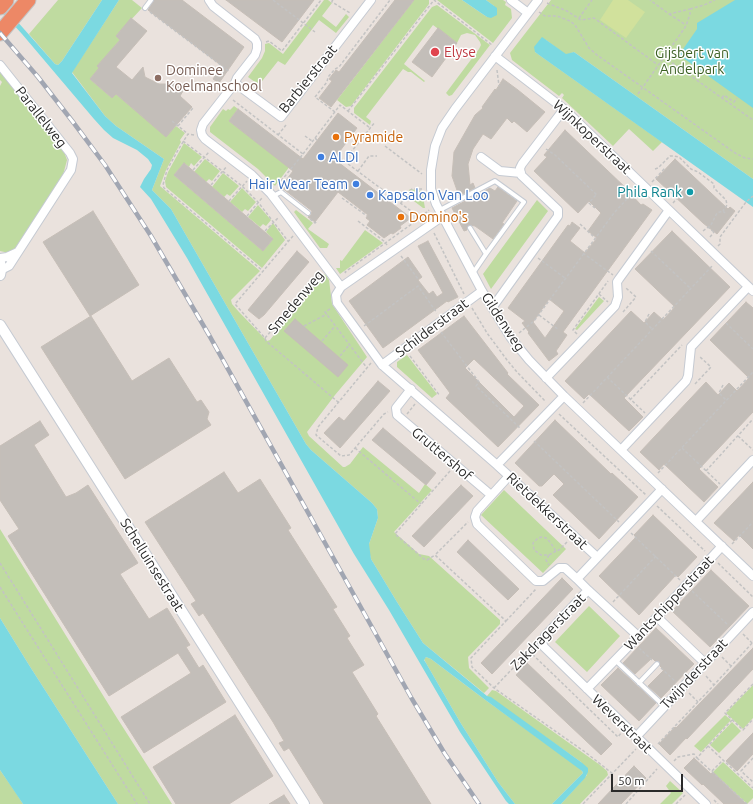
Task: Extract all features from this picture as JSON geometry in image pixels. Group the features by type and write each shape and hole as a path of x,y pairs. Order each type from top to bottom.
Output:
{"highway":[{"path":"0,7 6,0"},
{"path":"0,33 28,0"}],"street":[{"path":"201,132 203,124 226,95 257,49 257,43 251,36 213,6 209,0"},
{"name":"Barbierstraat","path":"236,80 281,117 371,0"},
{"path":"511,0 530,10"},
{"name":"Gildenweg","path":"538,0 442,128 432,162 430,183 433,195 482,291 511,338 529,360 564,396 753,576"},
{"name":"Wijnkoperstraat","path":"498,53 564,109 750,289"},
{"name":"Parallelweg","path":"0,65 70,153 73,159 71,170 9,266 0,269"},
{"path":"492,308 557,220 559,214 556,208 521,173 520,168 564,109"},
{"name":"Smedenweg","path":"201,132 203,137 252,175 271,194 341,287"},
{"path":"481,157 500,171 521,173"},
{"path":"546,378 613,308 618,300 618,281 669,210"},
{"path":"337,302 336,295 341,287 393,251 441,213"},
{"path":"0,258 7,257 18,252"},
{"path":"621,450 686,381 688,376 690,348 750,289"},
{"name":"Schilderstraat","path":"382,365 482,291"},
{"name":"Gruttershof","path":"337,302 382,365 497,465"},
{"name":"Schelluinsestraat","path":"0,325 304,804"},
{"path":"396,411 397,406 411,389"},
{"path":"497,465 564,396"},
{"name":"Gruttershof","path":"396,411 397,415 402,420 491,495"},
{"path":"696,521 753,460"},
{"name":"Rietdekkerstraat","path":"497,465 597,557"},
{"path":"509,476 477,511 475,517 477,524 533,579 540,582 546,580 555,570 559,568 564,568 577,579"},
{"name":"Zakdragerstraat","path":"542,641 588,590 577,579 662,489"},
{"name":"Wantschipperstraat","path":"587,689 686,585 724,548"},
{"path":"588,590 638,636"},
{"name":"Twijnderstraat","path":"636,737 753,612"},
{"path":"657,617 705,663"},
{"name":"Weverstraat","path":"542,641 544,647 706,804"}],"lane":[{"path":"145,8 151,0"},
{"path":"441,213 495,181 524,202 472,273"},
{"path":"271,194 281,192 308,213"},
{"path":"470,228 486,254"},
{"name":"Wantschipperstraat","path":"615,660 664,706"},
{"path":"639,683 657,664"}],"path":[{"path":"273,0 315,32"},
{"path":"257,43 269,42 282,51 321,0"},
{"name":"Barbierstraat","path":"335,112 315,97 327,82 328,77 334,69 339,67 390,0"},
{"path":"348,112 434,0 498,53 499,86"},
{"path":"542,0 548,4 567,11 581,20 594,18 658,65"},
{"path":"579,18 592,0"},
{"path":"650,0 686,26"},
{"path":"670,14 704,5 715,0"},
{"path":"145,8 236,80"},
{"path":"638,94 686,26 690,9"},
{"path":"530,10 545,16 557,16 570,21 575,25 589,48 642,88 735,153 745,158 753,159"},
{"path":"664,57 753,120"},
{"path":"226,95 303,154"},
{"path":"722,98 724,95 734,102 737,98"},
{"path":"247,216 258,202 271,194 340,105 370,128"},
{"path":"178,126 194,108"},
{"path":"172,121 188,134 195,135 201,132"},
{"path":"344,161 375,122"},
{"path":"278,134 288,123"},
{"path":"188,134 167,170 163,181 164,188 263,271"},
{"path":"305,136 312,142"},
{"path":"315,138 318,141"},
{"path":"183,141 242,186 258,202 288,241"},
{"path":"538,143 555,155 597,196 589,202 595,208"},
{"path":"193,170 214,146"},
{"path":"385,146 423,174"},
{"path":"358,171 369,156 377,156"},
{"path":"655,169 658,168 670,156 679,158 691,169 714,184 714,188 726,200 727,205 724,212 717,213 714,220 697,238"},
{"path":"211,185 232,159"},
{"path":"511,338 534,321 614,213 665,168"},
{"path":"229,201 252,175"},
{"path":"401,203 412,189 424,189"},
{"path":"712,253 720,244 720,237 746,202 753,196"},
{"path":"342,198 367,216"},
{"path":"265,231 273,221 286,212"},
{"path":"358,221 385,242 418,279"},
{"path":"580,224 595,238"},
{"path":"709,226 709,228 714,232"},
{"path":"298,229 235,304 266,341 338,402"},
{"path":"644,244 690,289"},
{"path":"532,254 565,278"},
{"path":"582,403 719,259"},
{"name":"Smedenweg","path":"265,338 326,266"},
{"path":"357,330 418,286 443,320"},
{"path":"599,294 613,308"},
{"path":"337,302 325,312 366,368"},
{"path":"304,326 327,314"},
{"path":"649,314 645,322 652,329"},
{"path":"538,315 558,330"},
{"path":"720,317 753,349"},
{"path":"322,341 335,326"},
{"path":"436,326 479,382 476,386 686,585 736,630 753,642 656,745"},
{"path":"340,356 349,345"},
{"path":"405,348 440,396"},
{"path":"376,358 366,368 318,427 316,435 341,456 349,455 384,414 396,411"},
{"path":"652,479 753,372"},
{"path":"606,377 651,418"},
{"path":"723,385 719,394 726,400"},
{"path":"402,420 421,398"},
{"path":"706,470 753,420"},
{"path":"738,436 753,450"},
{"path":"355,448 421,504"},
{"path":"682,448 725,489"},
{"path":"455,464 395,534 427,560 435,555 466,523 475,517"},
{"path":"724,548 753,522"},
{"path":"556,551 546,538 538,538 533,543 534,550 541,555 549,555 560,550 574,536"},
{"path":"435,555 506,621"},
{"path":"549,555 546,562 555,570"},
{"path":"607,607 656,556"},
{"path":"0,563 150,804"},
{"path":"540,582 536,590 471,658 472,667 494,688 585,752 613,774"},
{"path":"0,587 137,804"},
{"name":"Zakdragerstraat","path":"494,688 534,645 542,641"},
{"path":"529,651 618,737 623,732"},
{"path":"716,652 731,666"},
{"path":"699,670 714,684"},
{"path":"753,684 725,713 743,730 753,719"},
{"path":"682,687 698,702"},
{"path":"697,758 732,720"},
{"path":"583,804 642,743"},
{"path":"708,746 753,788"},
{"path":"674,762 678,757 694,754 747,804"},
{"path":"753,759 741,771 753,782"},
{"path":"712,772 723,760"},
{"path":"626,804 663,763"},
{"path":"676,804 690,789"}],"green space":[{"path":"58,0 102,0 58,65 55,64 29,34"},
{"path":"119,0 132,0 142,8 116,36 120,40 98,66 100,68 90,79 112,98 116,94 166,136 176,126 185,133 180,140 181,142 166,170 160,186 260,271 231,300 232,304 239,312 267,341 270,340 323,274 326,275 329,280 332,304 367,357 335,395 307,432 309,436 343,467 350,464 363,447 419,493 425,484 432,490 394,532 419,554 429,556 500,620 500,624 468,657 469,668 489,688 484,693 423,643 371,559 369,544 378,518 377,509 306,444 171,209 152,190 164,159 116,126 105,116 72,72"},
{"path":"324,0 328,0 332,3 322,16 336,27 346,14 349,17 336,33 319,20 285,65 278,61 259,85 248,77 262,58 265,51 265,44 269,43 283,54"},
{"path":"414,0 429,0 429,4 351,106 346,107 337,100"},
{"path":"437,0 462,0 487,17 494,6 486,0 503,0 506,2 505,5 511,9 512,18 493,43"},
{"name":"Gijsbert van Andelpark","path":"551,0 753,0 753,179 574,52 566,55 546,40 535,52 662,142 653,151 629,129 613,146 562,98 564,95 562,93 559,96 512,60 510,53"},
{"path":"613,0 628,0 645,12 626,38 600,20"},
{"path":"437,5 490,45 452,95 449,96 446,93 481,45 475,35 467,33 461,35 457,43 433,25 404,64 425,81 424,82 411,72 403,69 366,117 371,121 370,125 354,113 354,108 432,7"},
{"path":"0,70 62,146 67,160 63,175 16,247 9,253 0,251 0,86 2,82 0,80"},
{"path":"234,106 238,109 229,121 290,166 275,186 258,169 210,132 210,127 223,109 226,111 228,109 230,110"},
{"path":"184,143 202,157 194,166 191,163 189,167 184,163 174,175 263,251 273,239 266,232 273,223 285,240 262,268 166,187 165,181 168,172"},
{"path":"205,159 220,171 212,181 209,179 206,182 194,172"},
{"path":"223,173 239,186 230,196 227,194 224,197 212,187"},
{"path":"242,188 256,202 248,211 245,209 242,212 230,202"},
{"path":"410,189 422,191 425,208 406,195"},
{"path":"537,200 548,211 491,289 483,274"},
{"path":"258,205 271,220 266,226 263,224 260,227 248,217"},
{"path":"296,210 313,223 308,229 329,244 327,248 320,248 294,212"},
{"path":"365,230 383,243 340,274 336,268 340,268 340,260 342,261"},
{"path":"599,297 604,301 577,330 575,329"},
{"path":"407,355 437,394 432,398 397,367 397,362"},
{"path":"504,490 566,549 543,573 481,515"},
{"path":"0,529 172,804 118,804 29,665 0,618"},
{"path":"589,606 620,636 587,672 555,642"},
{"path":"426,657 431,659 580,768 583,773 552,804 515,804 498,782 460,722 426,663 424,659"},
{"path":"753,685 753,718 743,729 726,713"},
{"path":"492,690 496,691 607,771 608,775 580,804 561,804 587,775 581,762 487,696"},
{"path":"725,715 731,720 701,752 694,746"},
{"path":"732,722 741,731 719,753 710,745"},
{"path":"723,762 753,790 753,798 747,804 713,772"},
{"path":"0,770 16,793 23,804 0,804"},
{"path":"670,781 683,793 672,804 660,804 671,793 666,786"}],"water":[{"path":"102,0 119,0 72,73 105,116 116,126 164,159 152,190 171,209 306,444 377,509 378,518 369,544 371,559 423,643 487,696 491,697 588,768 585,778 561,804 552,804 583,773 582,771 431,659 426,657 424,660 460,722 498,782 515,804 509,804 506,801 460,732 389,610 354,554 187,258 151,199 140,187 152,165 148,159 137,150 113,138 104,130 0,10 0,2 55,64 58,65"},
{"path":"462,0 486,0 497,8 497,15 491,18 487,17"},
{"path":"735,0 753,0 753,108 679,55 697,29 697,23"},
{"path":"542,37 566,54 574,52 753,179 753,207 535,52 534,47"},
{"path":"0,618 118,804 23,804 0,770"}],"building":[{"path":"154,0 182,0 244,47 219,83 213,79 222,66 148,10"},
{"path":"226,0 314,0 282,42"},
{"path":"395,0 414,0 331,107 319,98 332,81 329,79 336,70 339,72"},
{"path":"131,18 147,31 116,67 132,80 143,67 145,77 159,84 175,84 183,91 180,96 192,107 166,137 116,94 112,98 90,79 99,68 97,66 120,40 116,36"},
{"name":"Elyse","path":"438,28 457,43 432,77 412,62"},
{"path":"503,79 545,112 527,132 514,121 512,123 507,118 491,139 483,134 473,149 468,164 470,185 473,183 475,188 459,196 452,176 454,152 475,115 483,108 482,107"},
{"path":"238,109 303,159 338,113 357,128 334,159 411,218 400,226 401,228 393,234 391,233 384,238 367,225 370,221 366,218 368,215 338,192 315,222 308,217 311,215 312,211 281,187 293,171 229,121"},
{"path":"565,130 628,190 641,205 643,204 652,210 563,332 567,335 556,351 558,354 549,361 522,323 525,321 508,308 568,225 570,226 572,222 580,228 570,241 585,253 597,238 588,231 601,213 589,201 578,213 534,171 547,157 544,155","holes":["549,299 564,311 545,338 533,322"]},
{"name":"Phila Rank","path":"675,159 728,209 730,207 735,211 717,234 703,223 656,179"},
{"path":"184,163 273,239 263,251 174,175"},
{"path":"498,187 517,201 502,223 504,224 493,239 475,226 469,225 467,230 464,231 452,208 490,188 495,191"},
{"path":"93,211 139,285 90,316 43,242"},
{"path":"672,231 730,287 624,398 643,417 629,431 589,394 584,399 565,381 631,311 644,323 654,312 663,320 675,307 635,269"},
{"path":"428,241 458,297 448,302 447,301 383,348 349,301 408,257 422,277 418,280 429,294 433,291 437,297 443,293 418,246"},
{"path":"297,251 309,262 259,319 248,310"},
{"path":"746,302 753,308 753,412 699,469 718,487 704,502 664,464 659,470 640,452 706,382 718,395 729,383 737,391 749,378 710,340"},
{"path":"91,316 132,381 169,358 197,402 201,400 209,412 207,419 211,425 125,479 41,347"},
{"path":"464,316 508,373 507,374 539,405 498,447 446,398 450,393 418,350","holes":["474,359 524,406 514,417 465,368"]},
{"path":"295,319 348,365 338,377 284,331"},
{"path":"378,381 390,391 340,448 324,433 339,417 344,421"},
{"path":"555,420 611,474 612,473 638,497 599,539 553,495 564,484 554,474 542,486 539,486 515,463"},
{"path":"40,421 49,435 34,445 66,497 76,493 88,485 138,563 120,574 149,619 167,608 190,645 186,647 199,668 203,665 226,702 144,753 121,717 191,673 178,653 109,696 8,536 19,529 0,500 0,446"},
{"path":"383,428 436,473 426,485 372,440"},
{"path":"224,472 238,493 260,479 291,528 288,530 337,607 333,609 350,636 347,638 364,665 352,672 378,714 376,716 431,804 324,804 289,748 284,751 279,743 284,741 273,722 203,613 199,616 191,604 196,601 145,522"},
{"path":"753,482 753,549 739,535 734,541 714,523"},
{"path":"461,485 473,496 424,547 412,536"},
{"path":"653,515 697,557 678,577 676,575 639,615 599,576 636,537 634,535"},
{"path":"468,540 519,589 508,600 457,552"},
{"path":"711,570 749,606 710,647 672,611"},
{"path":"562,578 573,589 492,674 481,663"},
{"path":"656,628 694,664 661,698 648,686 664,670 660,666 659,661 655,661 652,658 635,674 623,663"},
{"path":"753,648 753,669 670,755 659,744"},
{"path":"527,663 612,744 601,755 516,675"},
{"path":"618,668 656,703 639,721 601,685"},
{"path":"235,715 273,776 229,804 176,804 153,767"},
{"path":"753,733 753,754 737,771 726,761"},
{"path":"694,758 711,774 713,772 746,804 724,804 703,784 702,785 684,768"},
{"path":"634,766 646,778 621,804 598,804"},
{"path":"284,795 290,804 269,804"}],"railway":[{"path":"0,33 38,77 105,165 151,236 209,335 412,699 445,754 479,804"}],"place":[{"name":"Elyse","path":"435,52"},
{"name":"Dominee Koelmanschool","path":"158,78"},
{"name":"Pyramide","path":"336,137"},
{"name":"ALDI","path":"321,157"},
{"name":"Hair Wear Team","path":"356,184"},
{"name":"Phila Rank","path":"690,192"},
{"name":"Kapsalon Van Loo","path":"370,195"},
{"name":"Domino's","path":"401,217"}]}
